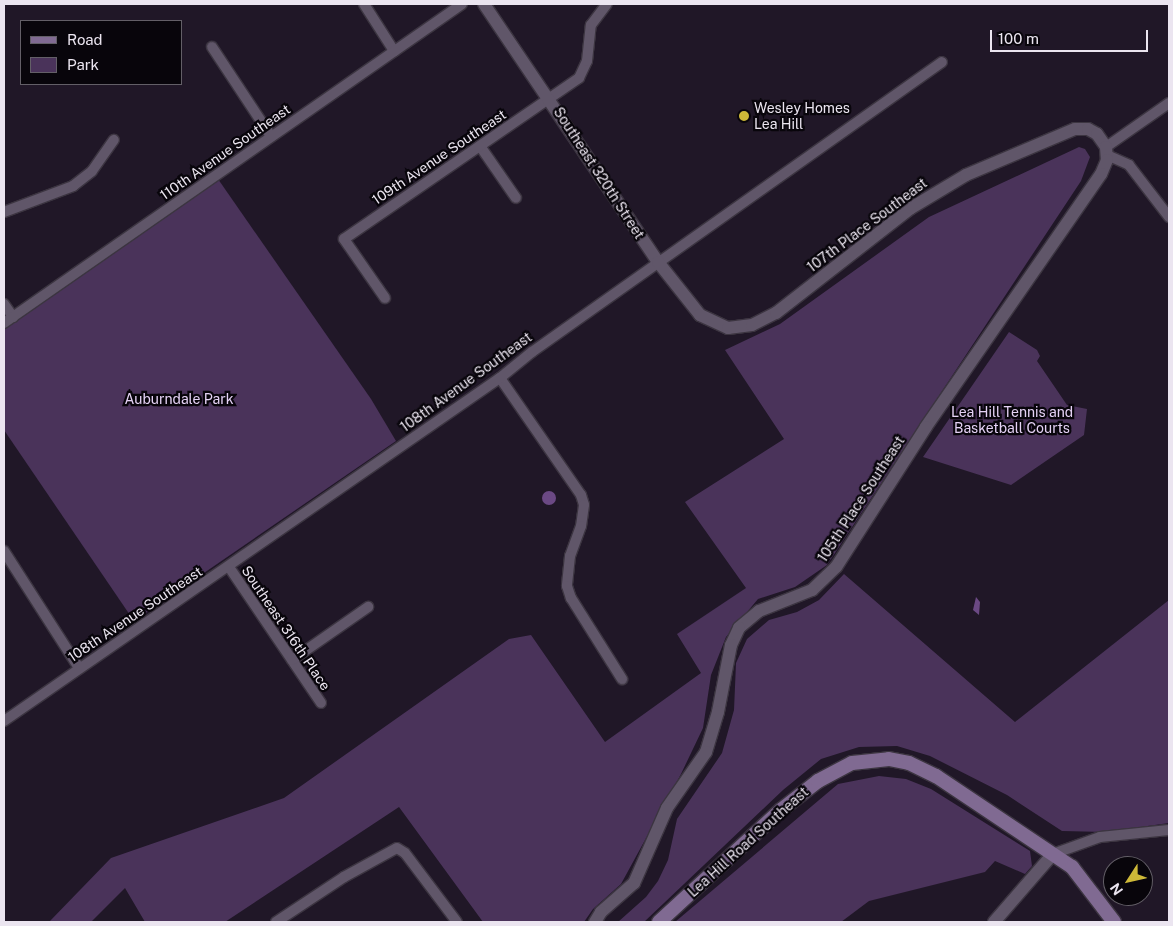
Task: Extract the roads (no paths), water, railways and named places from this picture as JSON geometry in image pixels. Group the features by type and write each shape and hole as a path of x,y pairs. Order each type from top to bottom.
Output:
{"main road":[{"name":"Lea Hill Road Southeast","path":"659,922 801,793 836,770 868,760 909,763 936,776 1054,854"},
{"path":"1054,854 1072,867 1114,922"}],"street":[{"path":"364,4 394,51"},
{"name":"110th Avenue Southeast","path":"4,323 462,4"},
{"name":"Southeast 320th Street","path":"484,4 550,98 658,262 700,315 728,328"},
{"name":"109th Avenue Southeast","path":"385,298 344,239 579,78 587,61 591,25 607,4"},
{"path":"212,47 271,136"},
{"name":"108th Avenue Southeast","path":"4,721 500,378 532,352 942,62"},
{"path":"1169,104 1106,151 1129,165 1169,217"},
{"name":"107th Place Southeast","path":"728,328 752,325 776,313 911,208 966,176 1075,129 1088,129 1097,134 1106,151"},
{"path":"4,212 72,186 92,170 114,140"},
{"path":"480,146 516,198"},
{"name":"105th Place Southeast","path":"595,922 601,912 632,885 667,808 706,752 718,712 731,645 739,628 759,611 812,590 836,566 926,427 1091,190 1105,167 1106,151"},
{"path":"4,304 13,317"},
{"path":"500,378 581,495 584,505 581,526 570,556 567,586 571,598 622,679"},
{"path":"4,551 79,668"},
{"name":"Southeast 316th Place","path":"229,567 321,703"},
{"path":"292,660 368,608"},
{"path":"994,922 1054,854 1100,837 1169,830"},
{"path":"276,922 344,877 397,848 405,853 457,922"}],"place":[{"name":"Wesley Homes Lea Hill","path":"744,116"}],"park label":[{"name":"Auburndale Park","path":"179,399"},
{"name":"Lea Hill Tennis and Basketball Courts","path":"1012,420"}]}
